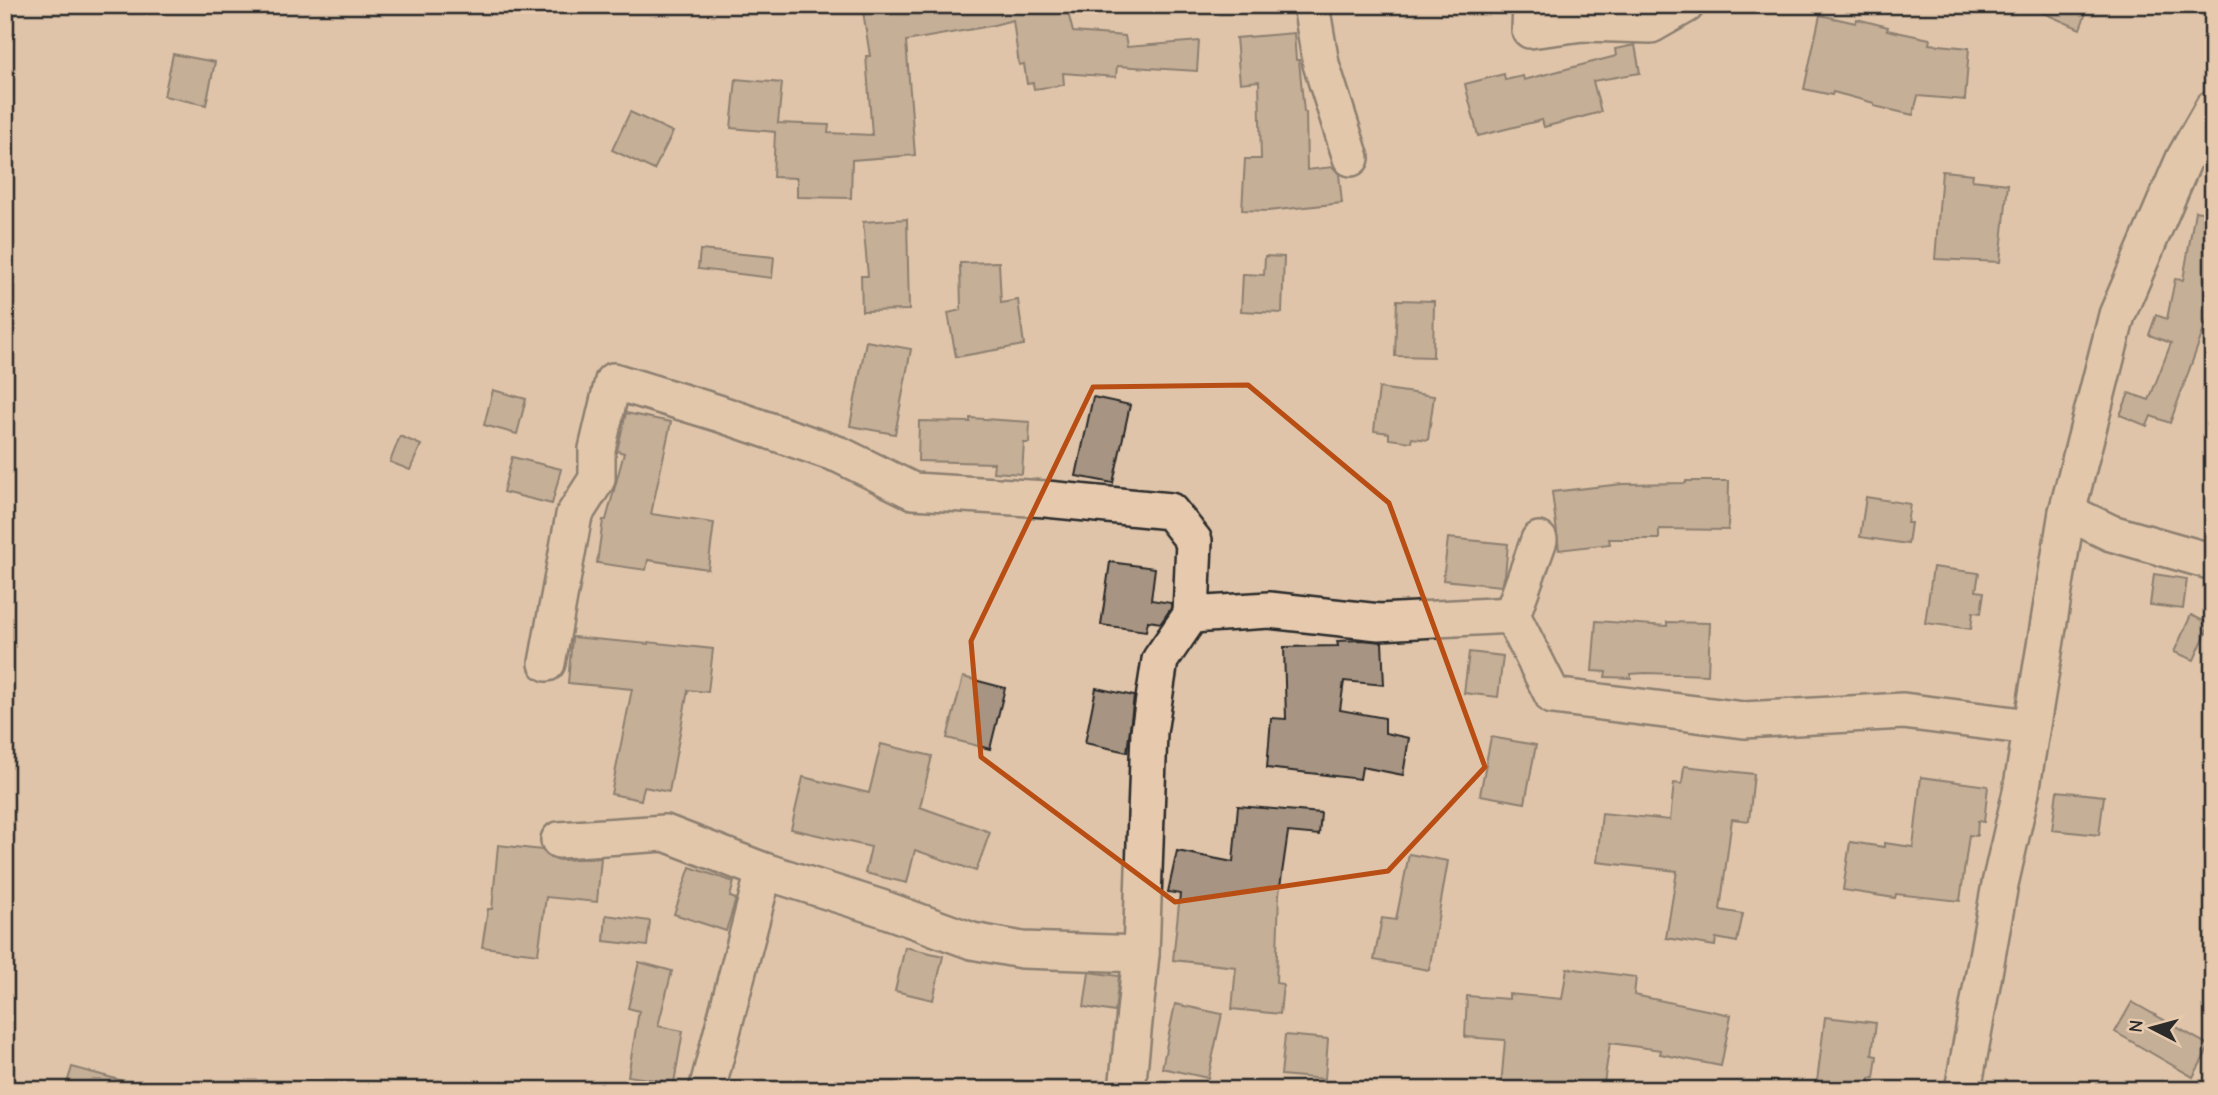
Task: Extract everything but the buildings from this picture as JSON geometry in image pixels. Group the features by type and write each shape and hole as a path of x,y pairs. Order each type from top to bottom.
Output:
{"street":[{"path":"1311,5 1321,64 1351,158"},
{"path":"1531,5 1530,30 1583,23 1651,25 1686,5"},
{"path":"1963,1090 2000,884 2021,792 2067,512 2117,316 2184,159 2213,108"},
{"path":"547,663 575,516 597,479 597,449 613,381 718,413 840,455 913,491 1046,499 1170,511 1194,541 1191,615 1160,660 1149,732 1141,954 1127,1090"},
{"path":"2067,512 2112,533 2213,562"},
{"path":"1539,540 1512,615 1553,696 1744,720 1903,710 2030,727"},
{"path":"1191,615 1269,610 1379,622 1512,615"},
{"path":"559,840 665,833 764,871 881,908 972,941 1023,950 1141,954"},
{"path":"706,1090 764,871"}],"highlighted area":[{"path":"1248,385 1389,503 1485,767 1388,871 1175,902 981,757 971,641 1093,387"}]}
